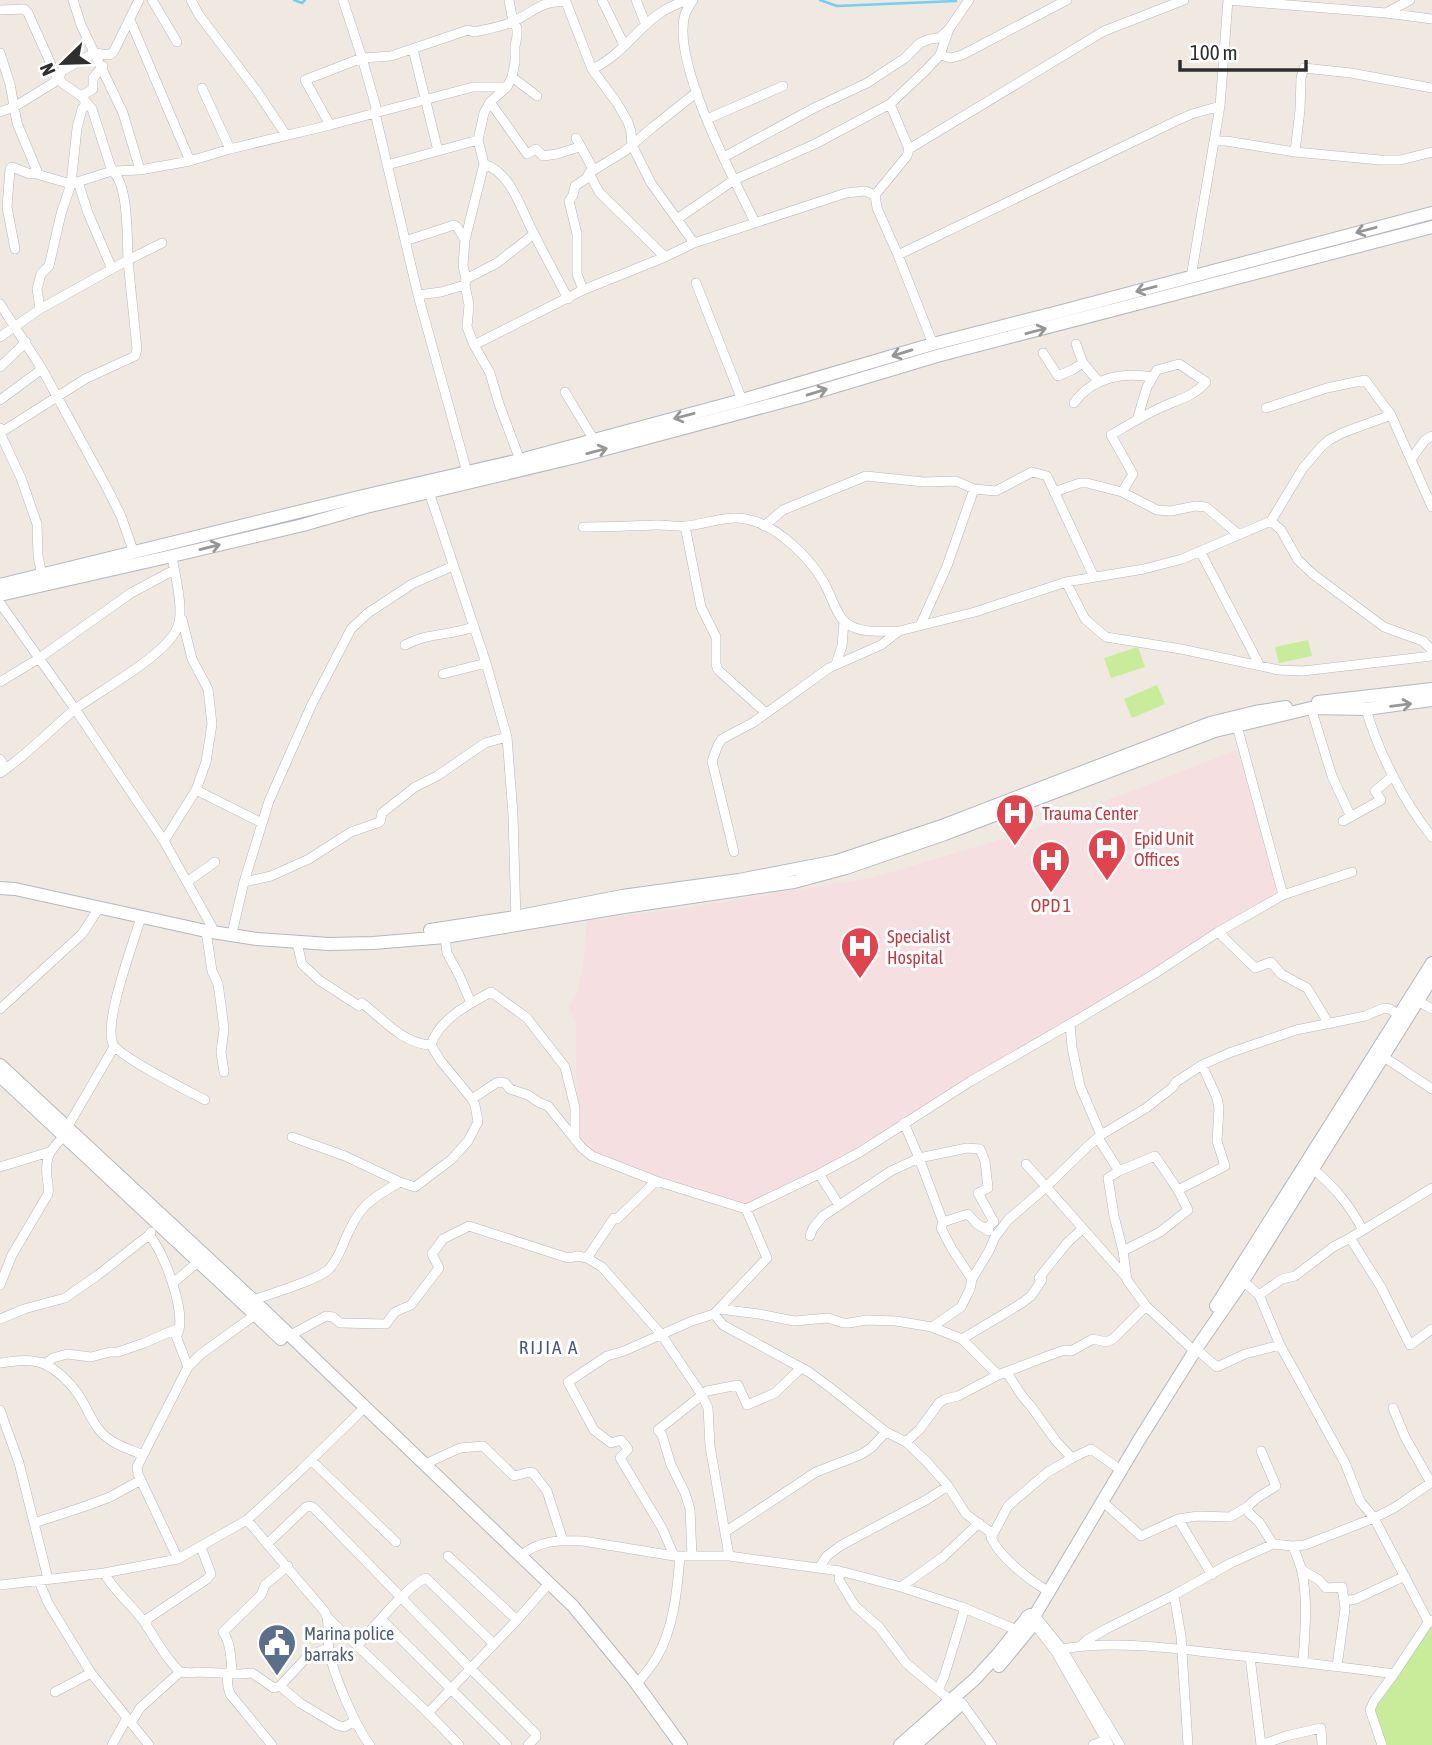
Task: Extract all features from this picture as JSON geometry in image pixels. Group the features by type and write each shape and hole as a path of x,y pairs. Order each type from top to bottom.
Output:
{"main road":[{"path":"0,595 172,556 427,487 467,472 742,400 933,344 1432,213"},
{"path":"0,585 427,487 576,457 800,397 937,356 1432,228"},
{"path":"0,888 141,917 297,943 373,943 445,937 622,897 739,880 837,861 939,827 1210,723 1320,701 1432,689"},
{"path":"0,881 58,890 209,929 332,938 516,921 794,882 846,868 945,834 1214,731 1311,708 1366,709 1432,701"},
{"path":"900,1745 994,1671 1031,1620 1193,1348 1432,963"},
{"path":"915,1745 957,1702 1017,1630 1031,1620 1043,1588 1115,1466 1193,1348 1243,1281 1432,978"},
{"path":"0,1065 198,1262 567,1610 628,1683 672,1745"},
{"path":"0,1076 66,1131 253,1300 573,1606 637,1684 681,1745"}],"street":[{"path":"73,0 81,25 123,113 139,170"},
{"path":"40,309 37,289 41,274 49,266 61,214 74,183 74,141 84,99 93,89 93,78 110,55 139,0"},
{"path":"152,0 177,42"},
{"path":"191,0 286,135"},
{"path":"343,0 376,107 375,113 418,295 467,472"},
{"path":"509,0 517,29 515,62 507,87 490,102 484,113 478,140 484,164 465,240 463,266 469,305 467,327 490,373 520,460"},
{"path":"602,0 625,45"},
{"path":"636,0 646,25"},
{"path":"592,69 609,59 659,13 691,0"},
{"path":"691,0 685,14 684,42 689,70 723,157 755,222"},
{"path":"723,157 867,83 905,58 920,43 939,38 949,29 969,0"},
{"path":"940,55 951,58 962,55 1068,0"},
{"path":"909,149 1104,31 1184,0"},
{"path":"1191,277 1220,106 1228,0 1312,4 1432,19"},
{"path":"1386,13 1410,0"},
{"path":"330,125 305,80 362,58 391,56 468,30 474,32 513,22 546,1 566,2 592,69 628,122 632,145 651,183 694,243"},
{"path":"0,10 24,9 28,13 58,80 84,99 94,116 112,171 117,175 128,223 128,260 137,349 135,356 85,379 0,433"},
{"path":"130,20 190,161"},
{"path":"677,219 734,180 815,144 890,104 940,55 949,29"},
{"path":"413,49 438,151"},
{"path":"0,53 18,123 37,172 33,173"},
{"path":"0,112 14,107 58,80 62,71 94,53 110,55"},
{"path":"1295,152 1304,68 1351,73 1432,88"},
{"path":"512,77 537,96"},
{"path":"707,119 783,86"},
{"path":"15,249 7,207 10,169 15,167 30,174 74,183 112,171 139,170 190,161 473,88 507,87"},
{"path":"202,88 230,149"},
{"path":"583,290 577,274 577,234 569,201 575,186 587,178 591,171 625,151 697,92"},
{"path":"490,102 527,154 536,149 543,156 557,154 578,143 599,192 665,257"},
{"path":"890,104 909,149 907,156 875,195 877,208 933,344"},
{"path":"898,254 1176,121 1220,106"},
{"path":"387,165 478,140"},
{"path":"1215,141 1295,152 1400,160 1432,152"},
{"path":"484,164 499,172 512,189 568,299"},
{"path":"74,183 112,269"},
{"path":"474,345 583,290 694,243 846,193 865,191 875,195"},
{"path":"405,241 454,225 465,240"},
{"path":"418,295 440,292 465,282 497,263 534,234"},
{"path":"0,337 40,309 162,243"},
{"path":"696,283 742,400"},
{"path":"0,304 42,369 116,505 134,553"},
{"path":"0,367 26,342"},
{"path":"1076,344 1083,363 1098,381"},
{"path":"1043,353 1058,376 1083,363"},
{"path":"1122,492 1133,474 1111,435 1188,396 1206,382 1179,364 1157,370 1147,387 1137,420"},
{"path":"0,400 42,369"},
{"path":"1074,403 1082,392 1098,381 1142,375 1153,377"},
{"path":"1266,408 1327,388 1365,380 1391,415 1432,507"},
{"path":"565,392 591,435"},
{"path":"844,622 857,629 899,631 975,612 1066,582 1144,569 1182,559 1271,521 1303,468 1321,447 1342,433 1391,415"},
{"path":"0,427 0,433 21,478 37,524 42,576"},
{"path":"1411,459 1425,440 1432,436"},
{"path":"764,526 783,510 866,476 956,481 974,489 996,491 1032,472 1046,476 1094,577"},
{"path":"1054,492 1087,483 1122,492 1157,510 1171,512 1195,506 1206,508 1238,534"},
{"path":"427,487 486,663 506,737 513,815 516,921"},
{"path":"920,625 947,566 974,489"},
{"path":"583,527 685,526 726,518 748,519 764,526 783,537 823,580 844,622 842,646 836,664"},
{"path":"1271,521 1281,530 1298,560 1314,575 1384,627 1423,641 1432,650"},
{"path":"685,526 701,607 716,637 718,670 766,713"},
{"path":"1200,551 1260,666"},
{"path":"164,841 196,790 206,762 212,724 208,689 192,659 181,615 172,556"},
{"path":"233,929 269,801 312,705 351,629 368,613 412,584 453,566"},
{"path":"0,682 38,659 131,593 174,570"},
{"path":"1066,582 1085,619 1106,637 1181,649 1279,670 1303,671 1432,656"},
{"path":"0,603 164,841 187,882 209,929 212,971 218,984 224,1029 221,1052 224,1072"},
{"path":"0,760 3,771 75,709 144,663 177,629 181,615"},
{"path":"405,645 418,638 473,627"},
{"path":"734,852 712,761 722,739 754,722 836,664 881,645 899,631"},
{"path":"443,674 486,663"},
{"path":"1311,708 1347,819 1381,800 1376,791 1393,776"},
{"path":"1366,709 1393,776 1412,810 1432,836"},
{"path":"1237,726 1283,895"},
{"path":"244,883 271,876 309,859 351,832 380,822 382,813 415,787 437,776 485,743 506,737"},
{"path":"196,790 262,823"},
{"path":"187,882 215,862"},
{"path":"472,1099 502,1082 510,1089 548,1106 585,1152 592,1156 656,1181 746,1209 860,1152 971,1081 1283,895 1352,872"},
{"path":"0,1009 82,934 99,908"},
{"path":"141,917 115,1004 111,1041 114,1047 158,1075 205,1100"},
{"path":"1218,932 1255,968 1271,962 1281,974 1303,984 1329,1024"},
{"path":"445,937 447,953 471,1003"},
{"path":"297,943 302,964 319,980 359,1006 362,1003 394,1030 417,1044 431,1045"},
{"path":"292,1137 345,1156 415,1187 442,1168 468,1141 478,1122 472,1099 431,1045 433,1037 440,1027 471,1003 491,992 527,1018 565,1067 575,1108 575,1140"},
{"path":"1418,1001 1432,1009"},
{"path":"932,1327 961,1307 972,1279 995,1237 1008,1220 1087,1147 1146,1108 1202,1065 1296,1030 1365,1016 1387,1007 1399,1015"},
{"path":"1070,1024 1080,1086 1100,1137 1119,1171"},
{"path":"0,1285 12,1255 48,1194 49,1152 66,1131 114,1047"},
{"path":"1384,1056 1432,1089"},
{"path":"1178,1190 1226,1166 1217,1141 1217,1098 1202,1065"},
{"path":"904,1123 943,1222 941,1227 951,1249 972,1279"},
{"path":"810,1236 823,1216 891,1171 919,1158 967,1148 980,1149 985,1161 988,1188 978,1193 994,1222 986,1228"},
{"path":"0,1167 49,1152"},
{"path":"1123,1251 1160,1232 1188,1210 1155,1156 1108,1178 1123,1251 1125,1276"},
{"path":"1026,1164 1125,1276 1146,1306 1217,1367 1245,1354 1280,1345"},
{"path":"1313,1169 1346,1202 1363,1230"},
{"path":"819,1174 839,1205"},
{"path":"587,1258 614,1218 617,1219 656,1181"},
{"path":"253,1300 329,1270 362,1207 400,1182"},
{"path":"1259,1295 1282,1279 1295,1276 1333,1247 1432,1188"},
{"path":"717,1312 767,1258 746,1209"},
{"path":"943,1222 968,1214 995,1237"},
{"path":"0,1319 23,1309 65,1298 149,1235 156,1220"},
{"path":"289,1336 326,1316 340,1323 387,1324 395,1312 411,1305 439,1268 432,1254 443,1239 469,1226 568,1258 587,1258 602,1267 661,1334 702,1395 708,1408 710,1446 729,1556"},
{"path":"962,1339 1031,1296 1042,1280 1039,1278 1082,1229"},
{"path":"149,1235 156,1242 173,1283 180,1316 180,1332 177,1335 174,1330"},
{"path":"1350,1238 1381,1287 1410,1345 1432,1328"},
{"path":"173,1283 198,1262"},
{"path":"1243,1281 1259,1295 1280,1345 1345,1462 1360,1501 1374,1518 1430,1620 1370,1710 1382,1745"},
{"path":"906,1442 939,1404 1002,1374 1065,1350 1071,1352 1093,1339 1106,1342 1113,1339 1146,1306"},
{"path":"717,1312 723,1325 801,1368 886,1432 906,1442 948,1486 962,1509 990,1532 991,1538 1003,1554 1022,1574 1043,1588"},
{"path":"637,1684 657,1657 667,1632 676,1599 677,1557 620,1458 628,1450 621,1440 611,1443 594,1430 568,1382 607,1356 717,1312 760,1314 794,1321 828,1318 843,1323 896,1321 932,1327 962,1339 1002,1374 1072,1458"},
{"path":"178,1559 138,1474 138,1467 188,1367 201,1354 255,1315"},
{"path":"0,1363 31,1360 45,1364 53,1358 67,1354 91,1357 118,1352 174,1330"},
{"path":"174,1330 188,1367"},
{"path":"41,1362 49,1366 74,1390 101,1433 115,1444 142,1455"},
{"path":"692,1556 690,1509 658,1430 707,1391 738,1385 747,1405 775,1393 801,1368"},
{"path":"1081,1646 1106,1629 1231,1563 1273,1544 1306,1545 1374,1518 1431,1483 1405,1437 1393,1408"},
{"path":"0,1410 19,1463 34,1524 48,1603 91,1673 149,1745"},
{"path":"0,1585 104,1573 178,1559 247,1520 359,1412"},
{"path":"725,1532 816,1472 860,1455 886,1432"},
{"path":"425,1464 460,1448 483,1446 514,1476 533,1473 548,1491 563,1541"},
{"path":"991,1538 1008,1506 1048,1472 1072,1458 1091,1450 1115,1466"},
{"path":"1101,1501 1141,1536 1178,1519 1198,1516 1230,1517 1276,1486 1261,1451"},
{"path":"312,1460 396,1542"},
{"path":"34,1524 110,1497 141,1480"},
{"path":"819,1568 827,1556 840,1546 948,1486"},
{"path":"267,1544 306,1507 314,1508 536,1734 536,1738 528,1745"},
{"path":"1247,1507 1273,1544"},
{"path":"1178,1519 1212,1575"},
{"path":"247,1520 325,1612 328,1648 335,1672 355,1721 370,1745"},
{"path":"901,1587 943,1557 979,1522"},
{"path":"522,1556 529,1548 542,1544 563,1541 598,1542 677,1557 729,1556 840,1571 965,1608 1017,1630"},
{"path":"1293,1546 1302,1570 1305,1613 1303,1661"},
{"path":"147,1627 147,1619 211,1574 201,1547"},
{"path":"448,1556 517,1620"},
{"path":"272,1745 230,1694 230,1653 227,1637 223,1632 261,1595 265,1585 288,1566"},
{"path":"1302,1570 1319,1580 1325,1588 1342,1587 1345,1609 1337,1666"},
{"path":"840,1571 839,1580 855,1606 878,1627 906,1663 957,1702 992,1745"},
{"path":"104,1573 134,1609 164,1655 180,1672"},
{"path":"1344,1601 1356,1599 1405,1576"},
{"path":"358,1645 401,1598 426,1578 494,1644"},
{"path":"428,1713 545,1588"},
{"path":"1174,1595 1182,1649 1188,1745"},
{"path":"938,1690 965,1608"},
{"path":"327,1617 459,1745"},
{"path":"381,1619 507,1745"},
{"path":"1031,1620 1062,1649 1120,1745"},
{"path":"1031,1620 1056,1653 1108,1743 1093,1745"},
{"path":"1062,1649 1099,1645 1182,1649 1303,1661 1394,1674"},
{"path":"112,1745 140,1708 180,1672 252,1673 274,1688 280,1686 307,1657 328,1648"},
{"path":"1250,1657 1261,1745 1321,1728 1322,1745"},
{"path":"55,1692 91,1673"},
{"path":"280,1686 300,1703 337,1726 344,1727 355,1721"}],"shaded area":[{"name":"Specialist Hospital","path":"1237,750 1280,896 754,1208 670,1183 586,1151 577,1137 576,1024 569,1007 577,994 583,965 587,920 673,910 875,877 1012,836 1017,832 1019,834 1028,831"}],"green space":[{"path":"1308,640 1312,656 1279,663 1275,647"},
{"path":"1138,647 1145,667 1111,678 1104,658"},
{"path":"1157,685 1165,704 1132,718 1124,699"},
{"path":"1432,1624 1432,1745 1384,1745 1373,1711"}],"waterway":[{"path":"294,0 302,3 305,0"},
{"path":"820,0 837,6 956,1"}],"place":[{"name":"Trauma Center","path":"1015,847"},
{"name":"Epid Unit Offices","path":"1107,882"},
{"name":"OPD 1","path":"1051,894"},
{"name":"Specialist Hospital","path":"860,980"},
{"name":"Marina police barraks","path":"277,1677"}],"district":[{"name":"RIJIA A","path":"549,1347"}]}
